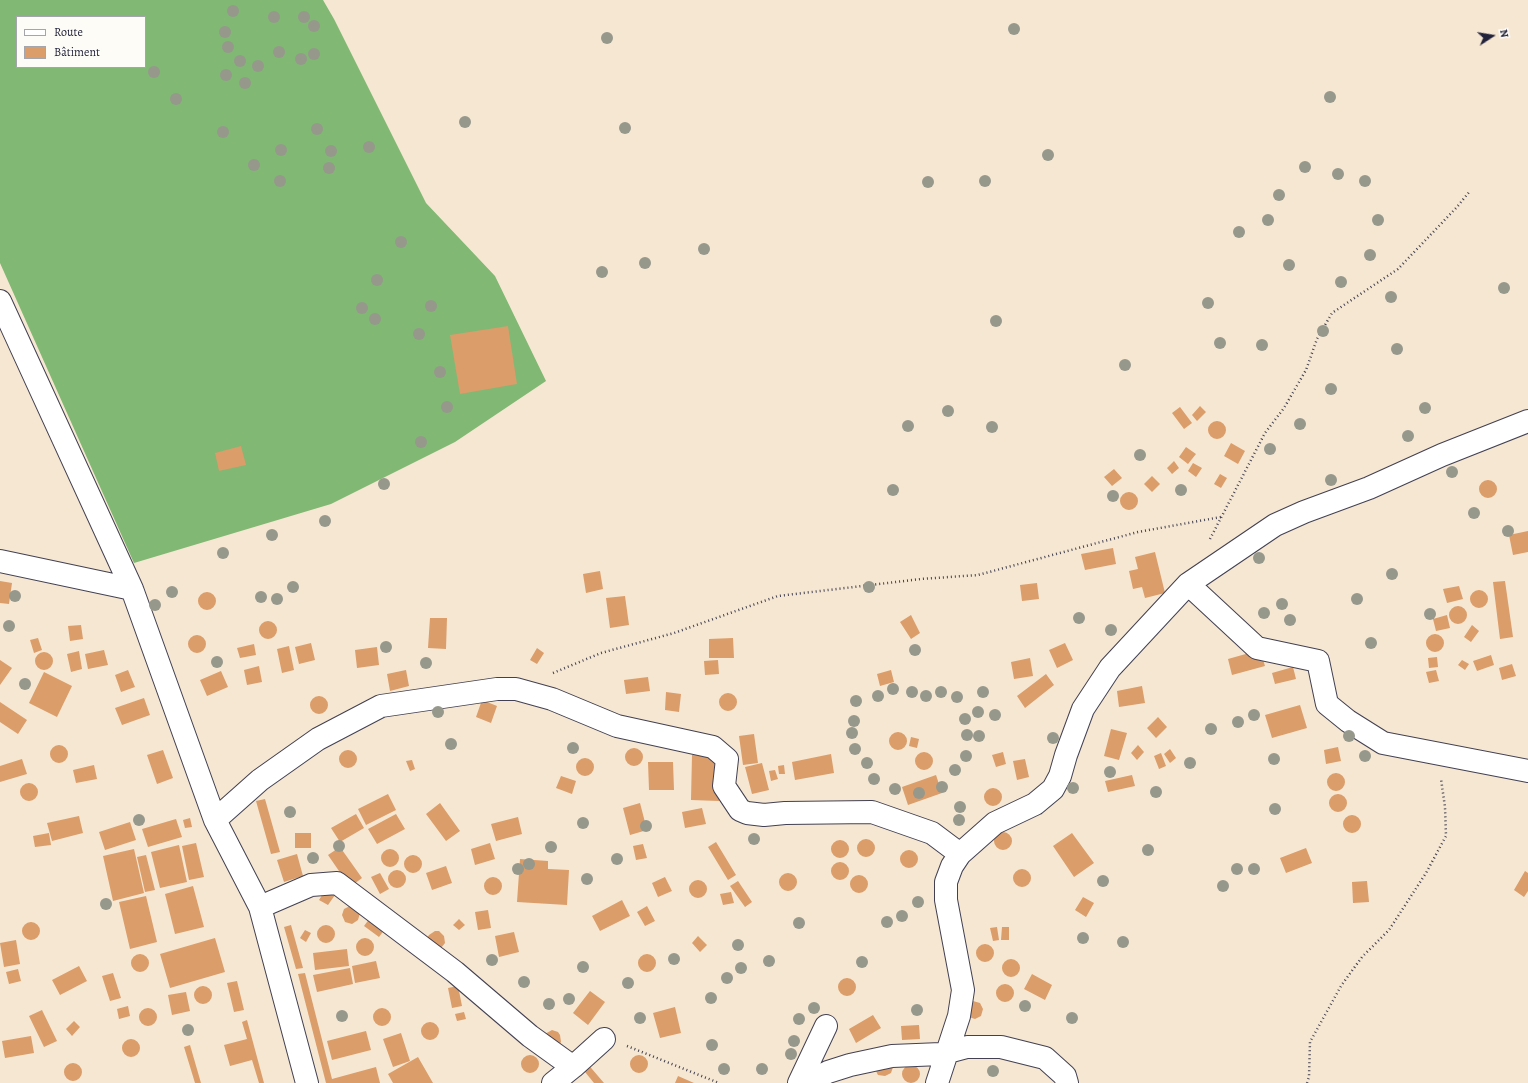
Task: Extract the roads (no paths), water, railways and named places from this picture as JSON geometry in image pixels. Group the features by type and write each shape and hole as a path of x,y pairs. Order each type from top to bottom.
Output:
{"street":[{"path":"0,300 132,589 215,820 260,908 307,1083"},
{"path":"937,1083 959,1016 963,990 946,900 946,882 952,866 960,854 995,823 1035,804 1053,789 1060,776 1083,708 1106,674 1149,624 1188,584 1275,525 1304,512 1369,488 1442,455 1528,421"},
{"path":"0,561 132,589"},
{"path":"1188,584 1257,648 1318,661 1327,704 1348,721 1383,743 1528,771"},
{"path":"215,820 260,780 318,739 381,706 497,689 516,689 552,699 617,726 713,747 727,759 724,786 740,810 747,813 764,816 785,814 872,812 932,833 960,854"},
{"path":"260,908 311,885 337,883 455,972 530,1036 573,1067"},
{"path":"798,1083 826,1026"},
{"path":"553,1083 604,1039"},
{"path":"806,1083 828,1072 850,1065 892,1056 948,1052 967,1048 1001,1047 1045,1058 1065,1076 1067,1083"}]}
